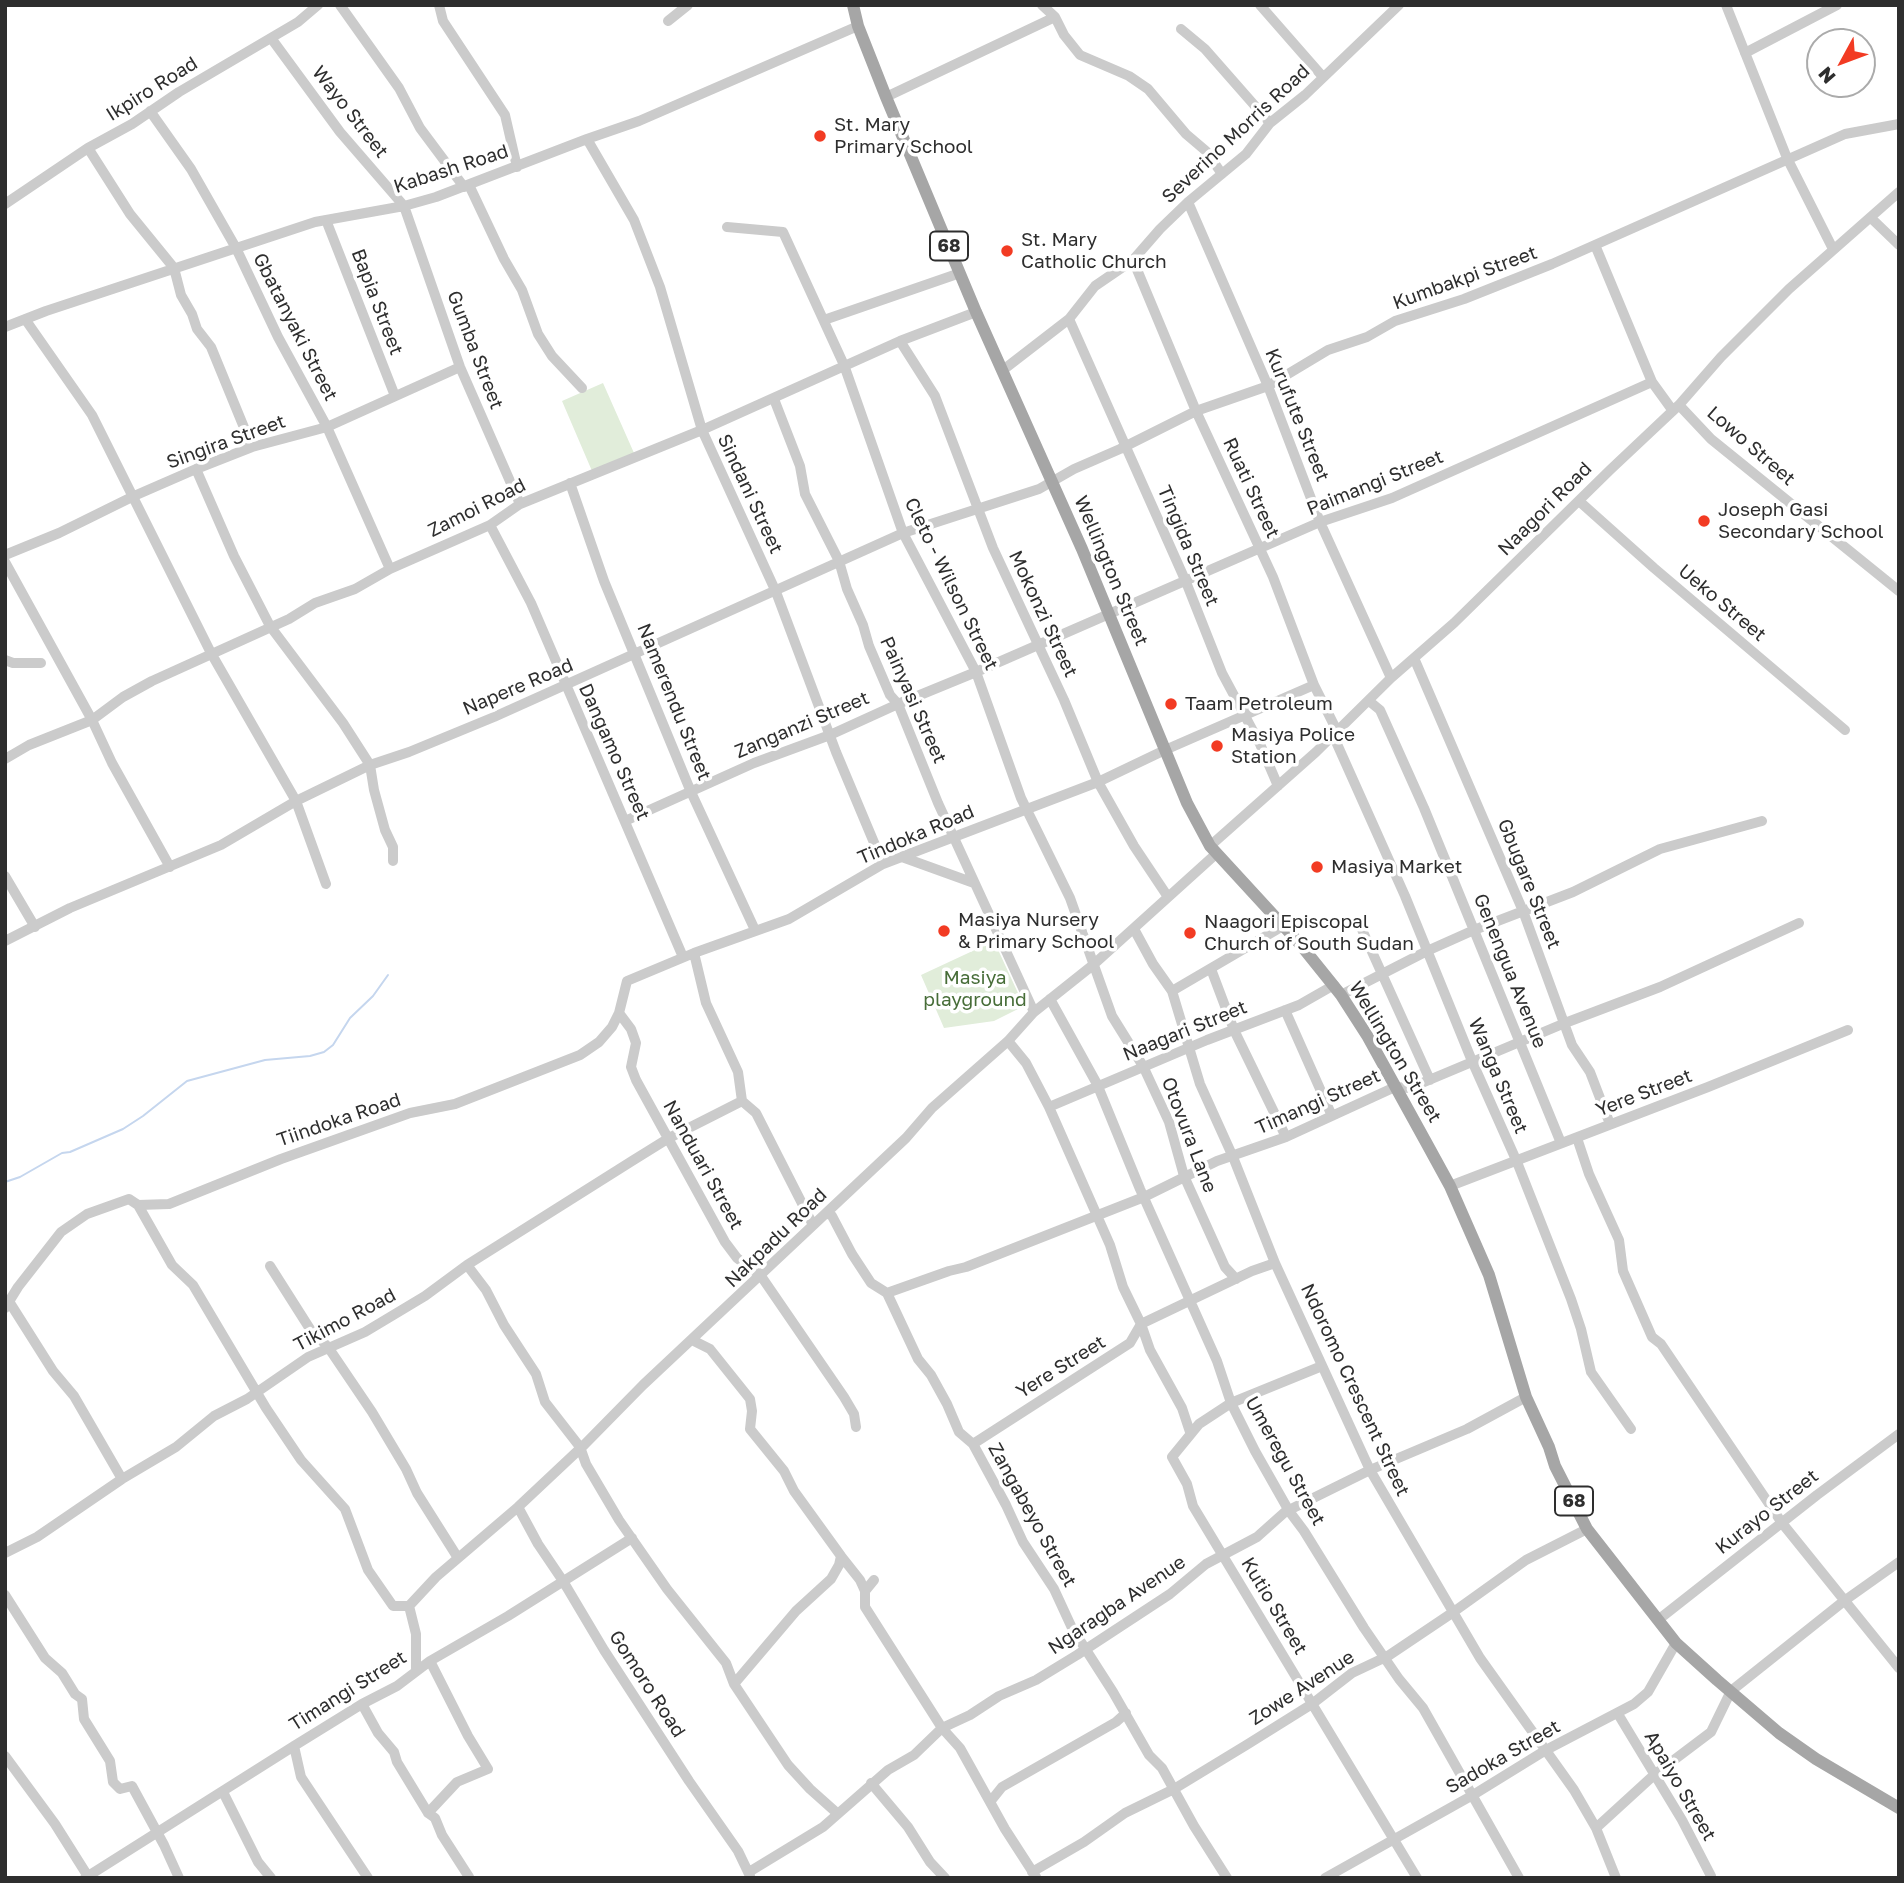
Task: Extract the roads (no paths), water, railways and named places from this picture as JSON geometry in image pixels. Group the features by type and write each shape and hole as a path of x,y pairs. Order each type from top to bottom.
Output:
{"main road":[{"name":"Wellington Street","path":"853,5 858,26 886,97 976,312 1110,614 1187,803 1214,849 1337,990 1368,1037 1450,1186 1489,1275 1526,1397 1555,1466 1587,1529 1676,1643 1779,1732 1816,1759 1899,1808"}],"street":[{"name":"Ikpiro Road","path":"5,204 178,92 298,22 318,5"},
{"path":"340,5 398,88 421,128 466,186 522,289 538,334 552,356 582,388"},
{"path":"439,5 443,21 505,115 517,167"},
{"path":"668,21 688,5"},
{"path":"1042,5 1055,17 1064,35 1080,55 1129,76 1148,89 1186,134 1206,151 1222,174"},
{"path":"1260,5 1323,77"},
{"name":"Severino Morris Road","path":"1003,370 1069,319 1095,286 1133,260 1188,202 1246,154 1270,123 1399,5"},
{"path":"1726,5 1787,158 1833,248"},
{"path":"1745,53 1837,5"},
{"path":"886,97 1055,17"},
{"name":"Kabash Road","path":"5,327 174,268 326,220 404,205 466,186 639,121 858,26"},
{"path":"1181,29 1205,49 1270,123"},
{"name":"Wayo Street","path":"271,38 340,132 404,205"},
{"name":"Gbatanyaki Street","path":"150,111 191,169 236,248 278,337 327,427 390,569"},
{"name":"Kumbakpi Street","path":"1052,484 1074,470 1196,411 1268,386 1328,350 1367,337 1395,321 1464,299 1595,246 1787,158 1846,134 1899,124"},
{"name":"Sindani Street","path":"587,139 634,220 660,287 702,430 776,592 883,864"},
{"path":"88,148 130,214 174,268 181,295 197,329 211,347 252,447"},
{"name":"Naagori Road","path":"1214,849 1391,678 1454,623 1676,408 1721,357 1833,248 1842,244 1899,192"},
{"name":"Kurufute Street","path":"1188,202 1268,386 1320,522 1391,678"},
{"name":"Gumba Street","path":"404,205 460,367 520,505"},
{"path":"1871,218 1899,245"},
{"name":"Bapia Street","path":"326,220 395,396"},
{"name":"Cleto - Wilson Street","path":"727,227 783,232 844,365 904,533 976,673 1021,798 1070,898 1093,965"},
{"name":"Lowo Street","path":"1595,246 1652,382 1711,439 1899,591"},
{"name":"Ruati Street","path":"1133,260 1196,411 1261,550 1335,733"},
{"path":"824,320 960,273"},
{"name":"Zamoi Road","path":"5,760 29,745 92,720 123,697 211,653 490,525 520,505 774,399 900,341 976,312"},
{"path":"25,319 92,415 211,653 296,801 326,884"},
{"name":"Tingida Street","path":"1069,319 1186,582 1222,673 1278,786"},
{"name":"Mokonzi Street","path":"900,341 935,396 993,548 1098,782 1134,846 1168,897"},
{"name":"Singira Street","path":"5,555 59,533 196,469 252,447 327,427 460,367"},
{"name":"Paimangi Street","path":"1110,614 1320,522 1392,498 1652,382"},
{"name":"Painyasi Street","path":"774,399 800,466 805,494 839,561 869,646 890,695 898,704 938,803 1034,1012"},
{"path":"196,469 234,556 270,626 343,723 370,765 385,830 393,847 393,861"},
{"name":"Namerendu Street","path":"570,483 604,582 691,792 755,930"},
{"name":"Napere Road","path":"5,941 70,908 221,845 296,801 370,765 409,752 565,686 904,533 1052,484"},
{"name":"Ueko Street","path":"1579,501 1845,730"},
{"name":"Dangamo Street","path":"490,525 531,603 625,821 689,955 706,1003 738,1072 742,1101"},
{"path":"5,562 170,867"},
{"name":"Zanganzi Street","path":"625,821 754,763 830,735 1110,614"},
{"name":"Gbugare Street","path":"1414,658 1523,911 1572,1045 1590,1072 1610,1124"},
{"path":"5,660 13,663 41,663"},
{"name":"Tindoka Road","path":"689,955 789,919 883,864 1098,782 1314,685"},
{"name":"Genengua Avenue","path":"1369,701 1380,710 1424,808 1561,1143"},
{"name":"Wanga Street","path":"1335,733 1472,1062 1517,1162 1571,1299 1591,1372 1630,1429"},
{"name":"Naagari Street","path":"1049,1107 1143,1066 1381,973 1474,930 1573,892 1660,849 1762,821"},
{"name":"Nakpadu Road","path":"409,1606 458,1558 518,1507 906,1138 932,1108 1008,1041 1034,1012 1134,929 1214,849"},
{"path":"902,856 974,883"},
{"path":"5,876 35,927"},
{"path":"1359,923 1430,1080"},
{"name":"Timangi Street","path":"887,1293 966,1267 1144,1197 1217,1161 1286,1137 1395,1087 1410,1088 1711,966 1799,923"},
{"path":"1172,991 1283,926"},
{"name":"Ndoromo Crescent Street","path":"1134,929 1172,991 1200,1084 1233,1157 1275,1263 1370,1470 1480,1658 1574,1790 1596,1828 1616,1878"},
{"name":"Tiindoka Road","path":"8,1306 18,1287 61,1232 87,1214 129,1199 138,1205 169,1204 281,1159 410,1114 455,1104 580,1055 599,1042 612,1027 619,1013 627,981 689,955"},
{"name":"Otovura Lane","path":"1093,965 1112,1016 1143,1066 1169,1122 1184,1176 1226,1267 1236,1279"},
{"path":"1211,969 1234,1030 1286,1137"},
{"name":"Umeregu Street","path":"1050,999 1097,1087 1217,1361 1231,1403 1289,1511 1364,1628 1399,1679 1423,1708 1519,1878"},
{"path":"1284,1010 1332,1116"},
{"name":"Nanduari Street","path":"619,1013 631,1029 636,1043 631,1067 636,1080 725,1242 737,1258 761,1276 844,1397 854,1414 856,1427"},
{"name":"Yere Street","path":"1450,1186 1517,1162 1848,1030"},
{"path":"1008,1041 1026,1063 1049,1107 1097,1215 1123,1287 1150,1350 1182,1408 1190,1432 1231,1403 1322,1366"},
{"path":"742,1101 756,1113 813,1226"},
{"name":"Tikimo Road","path":"5,1553 37,1537 122,1479 176,1447 214,1416 258,1391 308,1357 365,1332 669,1138 742,1101"},
{"path":"1577,1138 1600,1200 1619,1240 1623,1271 1652,1337 1661,1344 1782,1523 1899,1668"},
{"path":"138,1205 172,1265 193,1284 300,1460 345,1509 368,1570 393,1606 409,1606 416,1634 416,1671"},
{"name":"Zangabeyo Street","path":"827,1213 832,1216 871,1283 887,1293 918,1359 931,1375 959,1432 973,1444 1023,1542 1054,1589 1072,1628 1126,1713 1149,1755 1162,1768 1227,1878"},
{"name":"Yere Street","path":"973,1444 1130,1343 1141,1324 1275,1263"},
{"path":"467,1265 486,1290 504,1325 536,1374 545,1402 580,1447 586,1464 632,1538 667,1589 726,1663 734,1684 788,1765 838,1814"},
{"path":"270,1266 310,1329 328,1347 372,1412 407,1469 417,1493 458,1558"},
{"path":"8,1306 87,1416 122,1479"},
{"path":"705,1328 710,1349"},
{"path":"692,1340 710,1349 750,1399 750,1429 784,1471 794,1491 841,1556 868,1580 865,1606 942,1728 960,1748 1034,1875"},
{"name":"Ngaragba Avenue","path":"750,1875 838,1814 871,1783 914,1755 942,1728 970,1715 999,1696 1036,1680 1086,1649 1170,1594 1206,1564 1257,1537 1289,1511 1370,1470 1467,1429 1526,1397"},
{"name":"Kutio Street","path":"1190,1432 1172,1457 1187,1484 1193,1506 1417,1878"},
{"name":"Kurayo Street","path":"1658,1620 1899,1434"},
{"name":"Gomoro Road","path":"518,1507 604,1650 738,1851 750,1875"},
{"name":"Zowe Avenue","path":"1034,1875 1125,1813 1174,1789 1312,1704 1352,1673 1386,1657 1452,1614 1526,1560 1587,1529"},
{"name":"Timangi Street","path":"87,1877 362,1704 387,1692 430,1661 508,1616 632,1538"},
{"path":"734,1684 796,1611 831,1579 841,1556"},
{"path":"1596,1828 1654,1775 1711,1732 1731,1691 1844,1601 1899,1562"},
{"path":"5,1595 45,1658 62,1673 75,1694 82,1699 84,1718 110,1761 113,1782 120,1789 132,1786 164,1845 178,1878"},
{"name":"Sadoka Street","path":"1325,1878 1473,1795 1546,1750 1633,1704 1647,1692 1676,1643"},
{"path":"428,1813 457,1782 488,1769 430,1661"},
{"path":"362,1704 378,1733 394,1752 397,1762 428,1813 435,1818 442,1835 469,1877"},
{"path":"990,1802 1002,1787 1116,1722 1126,1713"},
{"name":"Apaiyo Street","path":"1618,1714 1682,1820 1711,1876"},
{"path":"294,1746 301,1777 368,1878"},
{"path":"5,1756 55,1824 87,1877"},
{"path":"871,1783 908,1827 930,1862 945,1878"},
{"path":"223,1792 258,1862 271,1878"}],"waterway":[{"path":"5,1182 20,1177 62,1153 123,1129 187,1081 265,1060 324,1052 333,1045 350,1018 373,996 388,975"}],"place":[{"name":"St. Mary Primary School","path":"820,136"},
{"name":"St. Mary Catholic Church","path":"1007,251"},
{"name":"Joseph Gasi Secondary School","path":"1704,521"},
{"name":"Taam Petroleum","path":"1171,704"},
{"name":"Masiya Police Station","path":"1217,746"},
{"name":"Masiya Market","path":"1317,867"},
{"name":"Masiya Nursery & Primary School","path":"944,931"},
{"name":"Naagori Episcopal Church of South Sudan","path":"1190,933"}],"park label":[{"name":"Masiya playground","path":"975,989"}]}
